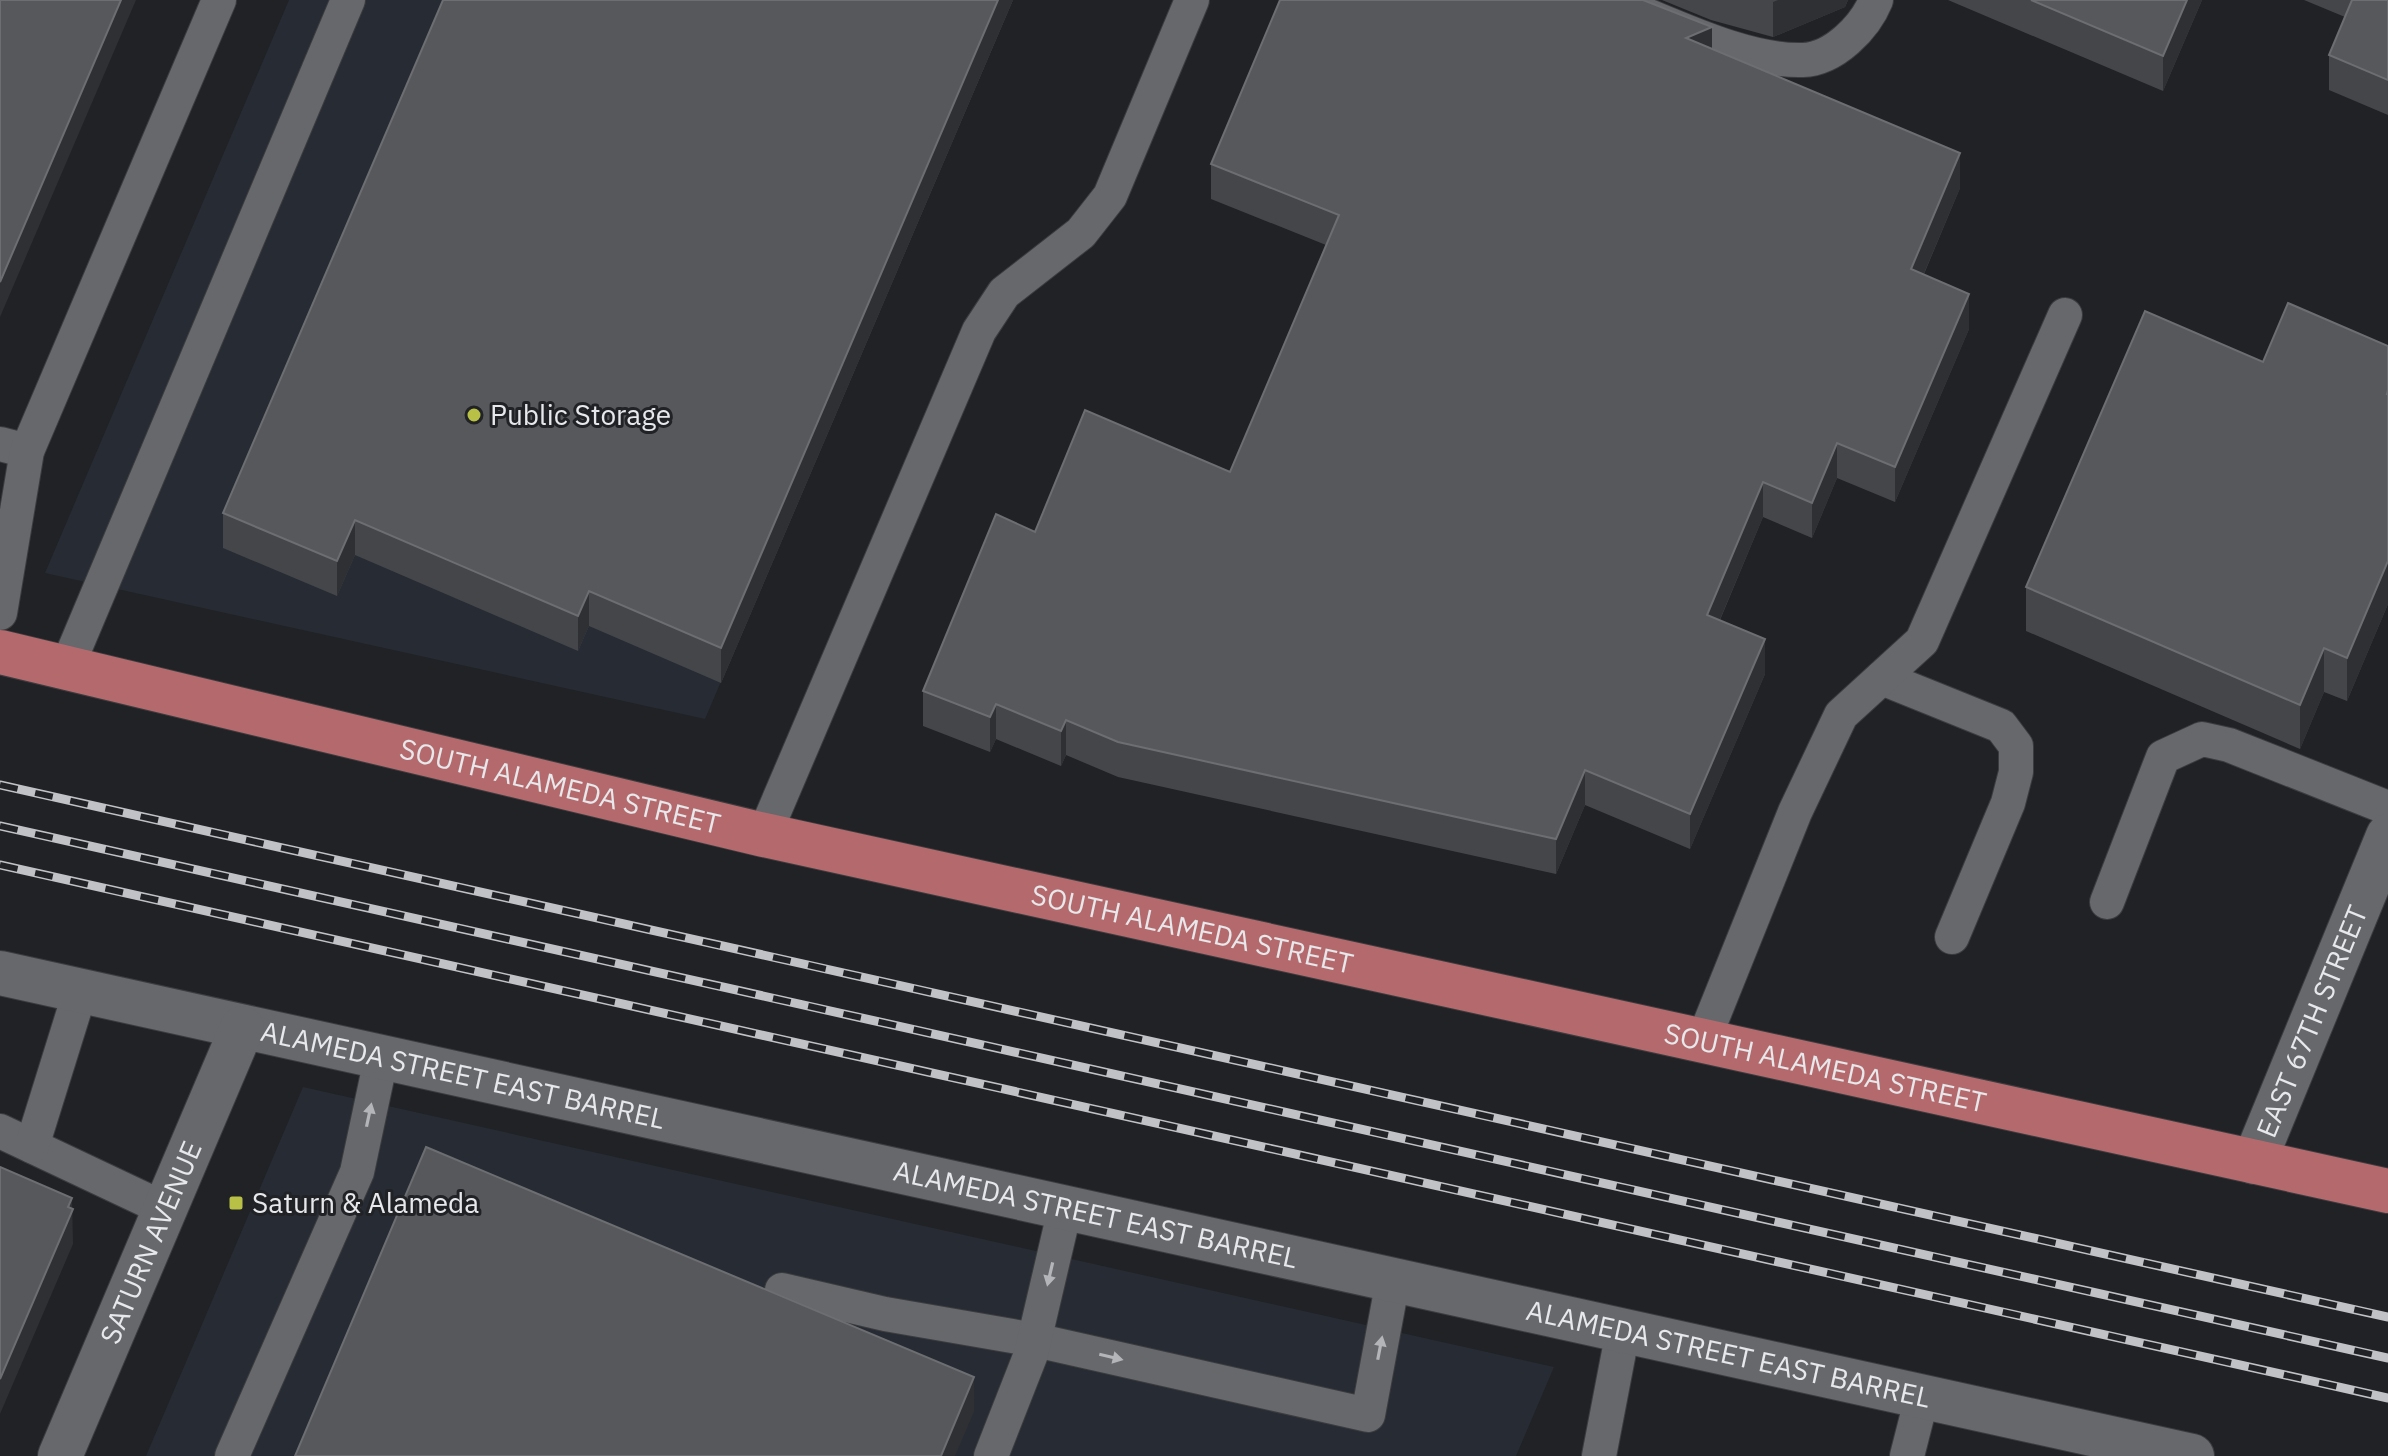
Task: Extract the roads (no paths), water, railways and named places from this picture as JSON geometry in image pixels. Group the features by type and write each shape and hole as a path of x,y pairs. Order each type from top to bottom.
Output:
{"main road":[{"name":"SOUTH ALAMEDA STREET","path":"0,652 764,835 2388,1191"}],"street":[{"name":"EAST 67TH STREET","path":"2254,1162 2388,836"},
{"name":"ALAMEDA STREET EAST BARREL","path":"0,973 2181,1455"},
{"name":"SATURN AVENUE","path":"60,1456 242,1028"}],"lane":[{"path":"0,613 14,448 219,0"},
{"path":"67,667 348,0"},
{"path":"764,835 984,320 1004,293 1081,233 1110,196 1192,0"},
{"path":"1609,0 1753,54 1805,60 1841,45 1870,13 1876,0"},
{"path":"1703,1041 1795,812 1841,715 1922,641 2065,315"},
{"path":"1882,678 2001,726 2016,746 2016,772 2008,803 1952,937"},
{"path":"2107,902 2163,757 2202,739 2229,745 2388,808"},
{"path":"32,1146 80,992"},
{"path":"232,1456 357,1172 381,1059"},
{"path":"0,1131 165,1209"},
{"path":"991,1456 1035,1340 1065,1209"},
{"path":"782,1290 885,1314 1035,1340 1368,1415 1393,1280"},
{"path":"1599,1456 1623,1331"},
{"path":"1907,1456 1922,1397"}],"railway":[{"path":"0,785 2388,1317"},
{"path":"0,826 2388,1358"},
{"path":"0,865 2388,1398"}],"place":[{"name":"Public Storage","path":"474,415"},
{"name":"Saturn & Alameda","path":"236,1203"}]}
